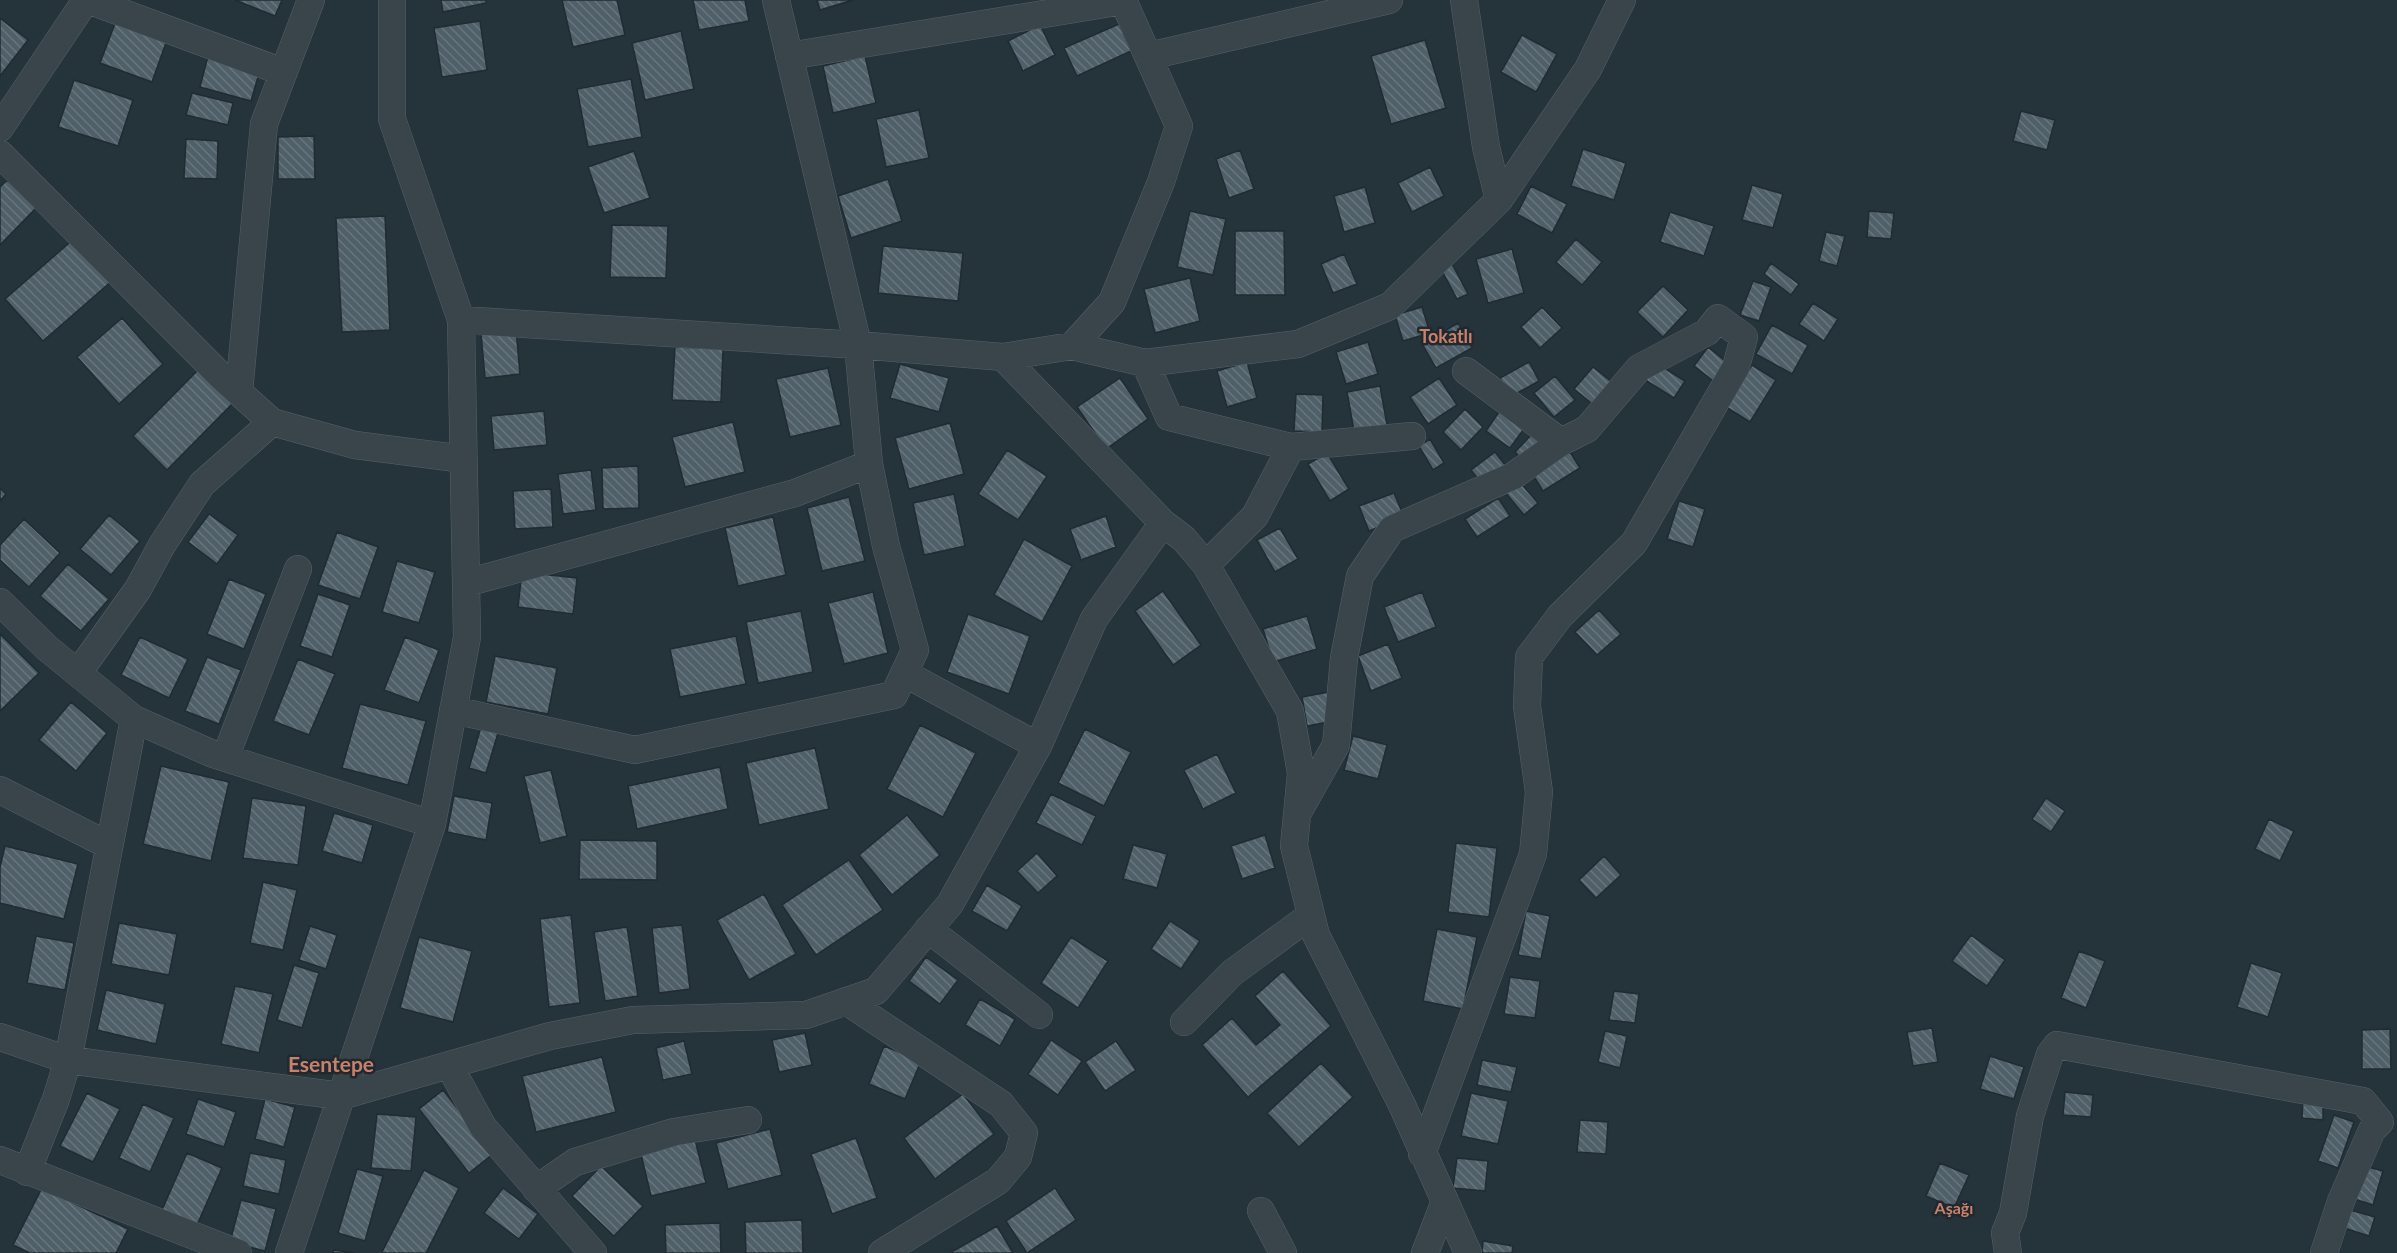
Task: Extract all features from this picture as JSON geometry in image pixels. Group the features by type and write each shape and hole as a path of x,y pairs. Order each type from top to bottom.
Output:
{"street":[{"path":"0,128 87,0 283,72"},
{"path":"239,392 264,124 311,0"},
{"path":"289,1253 432,824 467,638 461,320 392,119 392,0"},
{"path":"453,710 635,750 894,694 915,650 886,546 869,464 858,345 776,0"},
{"path":"789,56 1123,0 1179,126 1161,182 1112,302 1072,346"},
{"path":"1149,56 1389,0"},
{"path":"1464,0 1486,147 1499,200"},
{"path":"461,320 858,345 1003,357 1072,346 1145,363 1298,344 1390,306 1499,200 1588,69 1622,0"},
{"path":"0,154 272,422 355,445 464,459"},
{"path":"1297,814 1336,745 1344,658 1360,576 1392,529 1513,476 1561,442 1587,429 1640,368 1707,332 1718,318 1744,337 1736,367 1634,543 1560,616 1529,657 1527,706 1539,792 1533,854 1422,1154"},
{"path":"1003,357 1163,523 1184,539 1206,565 1290,711 1301,773 1294,846 1316,935 1402,1105 1468,1253"},
{"path":"1145,363 1169,417 1291,447 1412,436"},
{"path":"1466,371 1561,442"},
{"path":"78,673 138,589 162,545 202,484 272,422"},
{"path":"1206,565 1255,516 1291,447"},
{"path":"466,583 795,493 869,464"},
{"path":"0,1037 68,1060 341,1096 550,1036 633,1020 806,1015 876,991 950,904 1038,746 1094,619 1163,523"},
{"path":"225,758 298,570"},
{"path":"0,602 47,648 134,719 225,758 432,824"},
{"path":"904,673 1038,746"},
{"path":"27,1172 56,1099 68,1060 134,719"},
{"path":"0,790 108,845"},
{"path":"1184,1022 1232,973 1311,915"},
{"path":"928,929 1038,1015"},
{"path":"846,1001 1001,1104 1024,1133 1017,1157 998,1181 882,1253"},
{"path":"2008,1253 2005,1233 2013,1214 2030,1116 2050,1054 2057,1046 2363,1101 2380,1122 2372,1130 2341,1200 2324,1253"},
{"path":"449,1065 483,1127 593,1253"},
{"path":"536,1189 575,1162 674,1132 748,1120"},
{"path":"0,1160 238,1253"},
{"path":"1425,1253 1445,1201"},
{"path":"1261,1211 1283,1253"}],"building":[{"path":"235,0 282,0 275,16"},
{"path":"441,0 486,0 486,3 443,12"},
{"path":"562,0 617,0 625,35 573,47"},
{"path":"693,0 745,0 749,21 699,30"},
{"path":"817,0 853,0 820,10"},
{"path":"0,18 28,40 0,76"},
{"path":"116,21 167,40 152,82 100,63"},
{"path":"480,21 487,70 442,77 434,28"},
{"path":"1119,24 1131,51 1077,76 1064,48"},
{"path":"1040,25 1055,55 1023,71 1008,41"},
{"path":"681,31 694,89 645,100 632,43"},
{"path":"1522,35 1557,54 1536,92 1501,72"},
{"path":"1425,40 1446,108 1391,124 1371,56"},
{"path":"208,56 260,70 251,101 200,87"},
{"path":"865,56 876,103 833,113 823,66"},
{"path":"631,79 642,137 588,147 577,89"},
{"path":"74,80 133,100 118,146 58,127"},
{"path":"192,93 233,103 228,125 186,115"},
{"path":"919,110 929,158 886,167 876,119"},
{"path":"2021,111 2055,120 2047,150 2013,141"},
{"path":"314,136 315,179 278,179 278,137"},
{"path":"186,139 218,141 217,179 184,178"},
{"path":"1583,149 1626,163 1614,200 1571,186"},
{"path":"1240,150 1254,189 1229,198 1216,159"},
{"path":"634,151 650,198 604,213 588,167"},
{"path":"1430,167 1444,196 1412,212 1398,183"},
{"path":"888,179 902,221 851,238 838,196"},
{"path":"7,180 36,208 0,245 0,187"},
{"path":"1752,185 1783,194 1773,228 1742,220"},
{"path":"1531,186 1567,204 1552,233 1517,214"},
{"path":"1365,187 1375,223 1344,232 1334,196"},
{"path":"1190,211 1226,219 1213,275 1177,267"},
{"path":"1869,211 1894,213 1891,239 1867,237"},
{"path":"1670,212 1714,226 1704,256 1660,242"},
{"path":"385,216 390,330 342,332 336,218"},
{"path":"612,225 668,226 666,278 610,277"},
{"path":"1235,231 1284,231 1285,295 1235,295"},
{"path":"1826,232 1845,236 1837,266 1819,261"},
{"path":"76,237 113,280 43,341 5,299"},
{"path":"1576,239 1602,262 1582,285 1556,262"},
{"path":"883,246 963,253 958,301 878,293"},
{"path":"1512,249 1524,293 1488,303 1476,259"},
{"path":"1344,254 1357,284 1333,293 1321,264"},
{"path":"1451,262 1468,294 1457,299 1440,267"},
{"path":"1771,263 1799,284 1791,295 1764,274"},
{"path":"1190,278 1200,321 1155,333 1144,289"},
{"path":"1753,281 1771,287 1759,321 1740,315"},
{"path":"1663,286 1688,310 1663,337 1637,312"},
{"path":"1813,303 1838,319 1824,341 1799,324"},
{"path":"1422,307 1430,333 1403,341 1395,315"},
{"path":"1542,307 1562,328 1540,348 1521,327"},
{"path":"122,318 163,364 119,404 77,357"},
{"path":"1458,323 1472,348 1436,368 1422,344"},
{"path":"1772,325 1808,345 1792,374 1756,354"},
{"path":"516,329 520,374 485,378 481,333"},
{"path":"1368,342 1378,374 1346,384 1336,352"},
{"path":"675,347 723,349 721,402 672,400"},
{"path":"1708,347 1730,365 1716,383 1694,366"},
{"path":"1247,362 1257,398 1227,407 1217,371"},
{"path":"1529,362 1539,381 1510,397 1500,378"},
{"path":"1656,363 1685,381 1674,398 1645,380"},
{"path":"900,364 949,378 939,412 890,398"},
{"path":"1752,365 1776,380 1750,422 1726,407"},
{"path":"1593,367 1613,383 1595,406 1574,389"},
{"path":"828,368 841,425 790,437 776,379"},
{"path":"199,369 233,403 167,470 133,436"},
{"path":"1555,376 1575,400 1554,417 1534,393"},
{"path":"1120,378 1148,419 1106,449 1077,407"},
{"path":"1439,378 1457,405 1428,424 1410,397"},
{"path":"1380,386 1387,425 1354,431 1347,392"},
{"path":"1296,394 1323,395 1322,432 1294,431"},
{"path":"1465,409 1483,427 1461,450 1443,432"},
{"path":"1501,409 1526,426 1510,448 1486,431"},
{"path":"544,411 547,445 494,450 491,416"},
{"path":"733,422 745,472 685,487 672,437"},
{"path":"950,423 964,474 909,489 895,438"},
{"path":"1534,432 1544,442 1525,462 1515,452"},
{"path":"1430,439 1444,463 1433,470 1419,446"},
{"path":"1007,450 1047,476 1018,520 978,494"},
{"path":"1495,452 1506,466 1482,484 1471,470"},
{"path":"1570,452 1580,468 1543,491 1533,475"},
{"path":"1327,453 1349,489 1330,501 1308,464"},
{"path":"638,466 639,508 603,509 602,468"},
{"path":"591,470 596,510 563,514 558,474"},
{"path":"1519,481 1538,503 1524,515 1505,492"},
{"path":"0,488 6,494 0,501"},
{"path":"551,489 553,527 515,529 513,491"},
{"path":"1394,493 1404,517 1369,531 1359,506"},
{"path":"954,494 965,546 924,555 913,503"},
{"path":"849,497 865,561 822,571 807,508"},
{"path":"1498,498 1510,516 1477,537 1465,519"},
{"path":"1679,501 1705,509 1693,547 1667,539"},
{"path":"209,514 238,535 217,564 188,542"},
{"path":"109,515 140,541 111,575 80,549"},
{"path":"1106,516 1116,547 1081,560 1070,529"},
{"path":"773,517 786,575 738,586 725,528"},
{"path":"24,519 60,553 29,587 0,560 0,545"},
{"path":"1280,528 1298,559 1275,572 1257,540"},
{"path":"337,532 378,547 360,599 318,585"},
{"path":"1024,539 1072,566 1042,622 994,595"},
{"path":"397,561 435,572 419,623 382,612"},
{"path":"68,564 109,599 81,631 40,596"},
{"path":"522,572 577,578 573,614 518,607"},
{"path":"229,579 266,594 244,649 207,634"},
{"path":"1163,591 1201,645 1173,665 1135,611"},
{"path":"873,592 888,653 844,664 828,603"},
{"path":"1422,592 1436,627 1398,642 1384,607"},
{"path":"318,594 350,605 332,657 300,646"},
{"path":"1599,610 1621,634 1597,655 1575,632"},
{"path":"801,611 813,672 758,683 746,622"},
{"path":"968,614 1030,636 1009,694 947,672"},
{"path":"1307,616 1317,649 1273,662 1263,629"},
{"path":"0,634 39,673 0,711"},
{"path":"736,636 746,684 680,697 670,649"},
{"path":"140,637 188,659 169,698 121,675"},
{"path":"405,637 439,650 419,703 384,690"},
{"path":"1388,644 1402,678 1371,691 1358,656"},
{"path":"495,656 557,668 548,714 486,702"},
{"path":"207,657 241,670 219,724 185,711"},
{"path":"298,659 335,674 309,735 273,721"},
{"path":"1329,692 1334,721 1307,726 1302,697"},
{"path":"71,702 107,733 76,771 39,740"},
{"path":"360,704 426,721 408,785 342,768"},
{"path":"920,725 976,753 943,817 887,789"},
{"path":"481,727 498,733 486,773 469,768"},
{"path":"1085,729 1131,752 1104,806 1058,783"},
{"path":"1353,736 1387,745 1378,779 1344,770"},
{"path":"815,748 829,809 759,825 746,763"},
{"path":"1217,754 1236,793 1203,809 1184,770"},
{"path":"161,766 229,782 211,861 143,844"},
{"path":"720,767 728,809 637,829 628,786"},
{"path":"551,770 567,836 540,843 524,776"},
{"path":"1051,794 1096,816 1082,845 1036,823"},
{"path":"454,796 492,803 486,840 447,832"},
{"path":"252,798 306,806 298,865 243,858"},
{"path":"2046,798 2065,811 2051,832 2032,819"},
{"path":"334,813 373,825 362,863 322,851"},
{"path":"907,815 940,855 892,895 859,855"},
{"path":"2269,819 2294,831 2280,861 2255,849"},
{"path":"1265,835 1275,868 1242,879 1231,846"},
{"path":"580,840 657,841 657,880 579,879"},
{"path":"1456,843 1497,848 1489,917 1448,912"},
{"path":"1133,845 1167,854 1157,888 1123,879"},
{"path":"5,846 78,864 64,919 0,903 0,867"},
{"path":"1037,853 1057,876 1038,893 1017,871"},
{"path":"1604,856 1621,875 1596,898 1579,880"},
{"path":"849,860 883,910 816,955 782,905"},
{"path":"263,882 297,890 283,950 250,943"},
{"path":"987,885 1022,906 1007,931 972,911"},
{"path":"764,894 796,954 749,980 717,920"},
{"path":"1526,911 1550,916 1541,959 1518,955"},
{"path":"571,915 580,1003 549,1007 540,919"},
{"path":"1170,921 1200,941 1181,969 1151,949"},
{"path":"119,923 177,934 169,975 111,964"},
{"path":"682,925 690,989 659,993 652,928"},
{"path":"310,926 337,935 326,969 299,960"},
{"path":"627,927 638,996 605,1001 594,932"},
{"path":"1437,929 1477,937 1463,1009 1423,1001"},
{"path":"1971,935 2005,960 1987,986 1952,961"},
{"path":"36,936 74,943 65,990 27,983"},
{"path":"419,937 472,951 453,1022 400,1008"},
{"path":"1071,937 1108,961 1078,1008 1041,983"},
{"path":"2079,951 2105,961 2086,1008 2061,998"},
{"path":"926,957 958,980 940,1004 909,981"},
{"path":"2251,963 2282,973 2268,1017 2237,1007"},
{"path":"294,965 319,973 302,1028 277,1020"},
{"path":"1283,971 1331,1026 1248,1097 1202,1045 1232,1018 1256,1045 1280,1025 1255,996"},
{"path":"1510,977 1540,981 1535,1018 1504,1014"},
{"path":"235,986 273,994 259,1053 221,1044"},
{"path":"106,990 165,1004 156,1044 97,1030"},
{"path":"1614,991 1639,994 1635,1023 1609,1020"},
{"path":"980,999 1015,1019 1000,1046 965,1025"},
{"path":"1932,1028 1938,1062 1913,1066 1907,1032"},
{"path":"2390,1029 2391,1069 2362,1069 2362,1030"},
{"path":"1605,1031 1627,1036 1620,1068 1598,1062"},
{"path":"805,1033 812,1065 779,1072 772,1040"},
{"path":"1051,1040 1082,1061 1058,1095 1028,1074"},
{"path":"684,1041 692,1074 663,1080 656,1048"},
{"path":"1116,1041 1136,1070 1105,1091 1085,1062"},
{"path":"884,1046 921,1061 905,1099 869,1084"},
{"path":"1990,1056 2024,1067 2014,1099 1980,1089"},
{"path":"602,1057 616,1112 536,1132 522,1076"},
{"path":"1482,1060 1517,1067 1511,1092 1477,1085"},
{"path":"1321,1063 1353,1097 1299,1147 1267,1113"},
{"path":"443,1090 493,1154 469,1173 419,1109"},
{"path":"2065,1092 2093,1095 2091,1117 2063,1115"},
{"path":"87,1093 120,1109 93,1162 60,1146"},
{"path":"1471,1093 1508,1101 1498,1144 1461,1136"},
{"path":"963,1094 994,1134 935,1179 904,1138"},
{"path":"198,1099 236,1112 224,1147 186,1134"},
{"path":"265,1099 295,1107 284,1147 255,1139"},
{"path":"2303,1099 2323,1100 2323,1120 2302,1118"},
{"path":"143,1104 174,1118 150,1172 119,1158"},
{"path":"377,1114 416,1117 411,1171 371,1168"},
{"path":"2334,1115 2354,1122 2338,1168 2318,1161"},
{"path":"1580,1120 1608,1122 1606,1154 1577,1152"},
{"path":"770,1129 782,1175 728,1189 716,1143"},
{"path":"694,1136 706,1183 651,1196 640,1150"},
{"path":"856,1138 877,1198 832,1214 811,1154"},
{"path":"187,1153 222,1168 197,1225 162,1210"},
{"path":"250,1153 286,1160 279,1194 243,1186"},
{"path":"1457,1158 1488,1161 1485,1191 1453,1188"},
{"path":"1940,1163 1969,1175 1954,1208 1926,1196"},
{"path":"2360,1165 2383,1171 2373,1205 2351,1198"},
{"path":"601,1166 643,1206 614,1236 572,1196"},
{"path":"357,1169 383,1176 365,1241 338,1233"},
{"path":"424,1170 459,1188 426,1253 382,1252"},
{"path":"42,1188 128,1229 116,1253 30,1253 13,1245"},
{"path":"503,1188 538,1214 519,1239 484,1213"},
{"path":"1055,1188 1076,1220 1027,1253 1006,1221"},
{"path":"241,1200 276,1209 265,1251 230,1242"},
{"path":"2350,1210 2375,1217 2369,1236 2344,1228"},
{"path":"802,1220 803,1253 746,1253 745,1222"},
{"path":"720,1223 721,1253 666,1253 665,1225"},
{"path":"997,1226 1013,1253 950,1253"},
{"path":"1483,1241 1513,1246 1512,1253 1482,1253"},
{"path":"334,1250 355,1253 333,1253"}],"district":[{"name":"Tokatlı","path":"1446,337"},
{"name":"Esentepe","path":"331,1065"},
{"name":"Aşağı","path":"1954,1208"}]}
